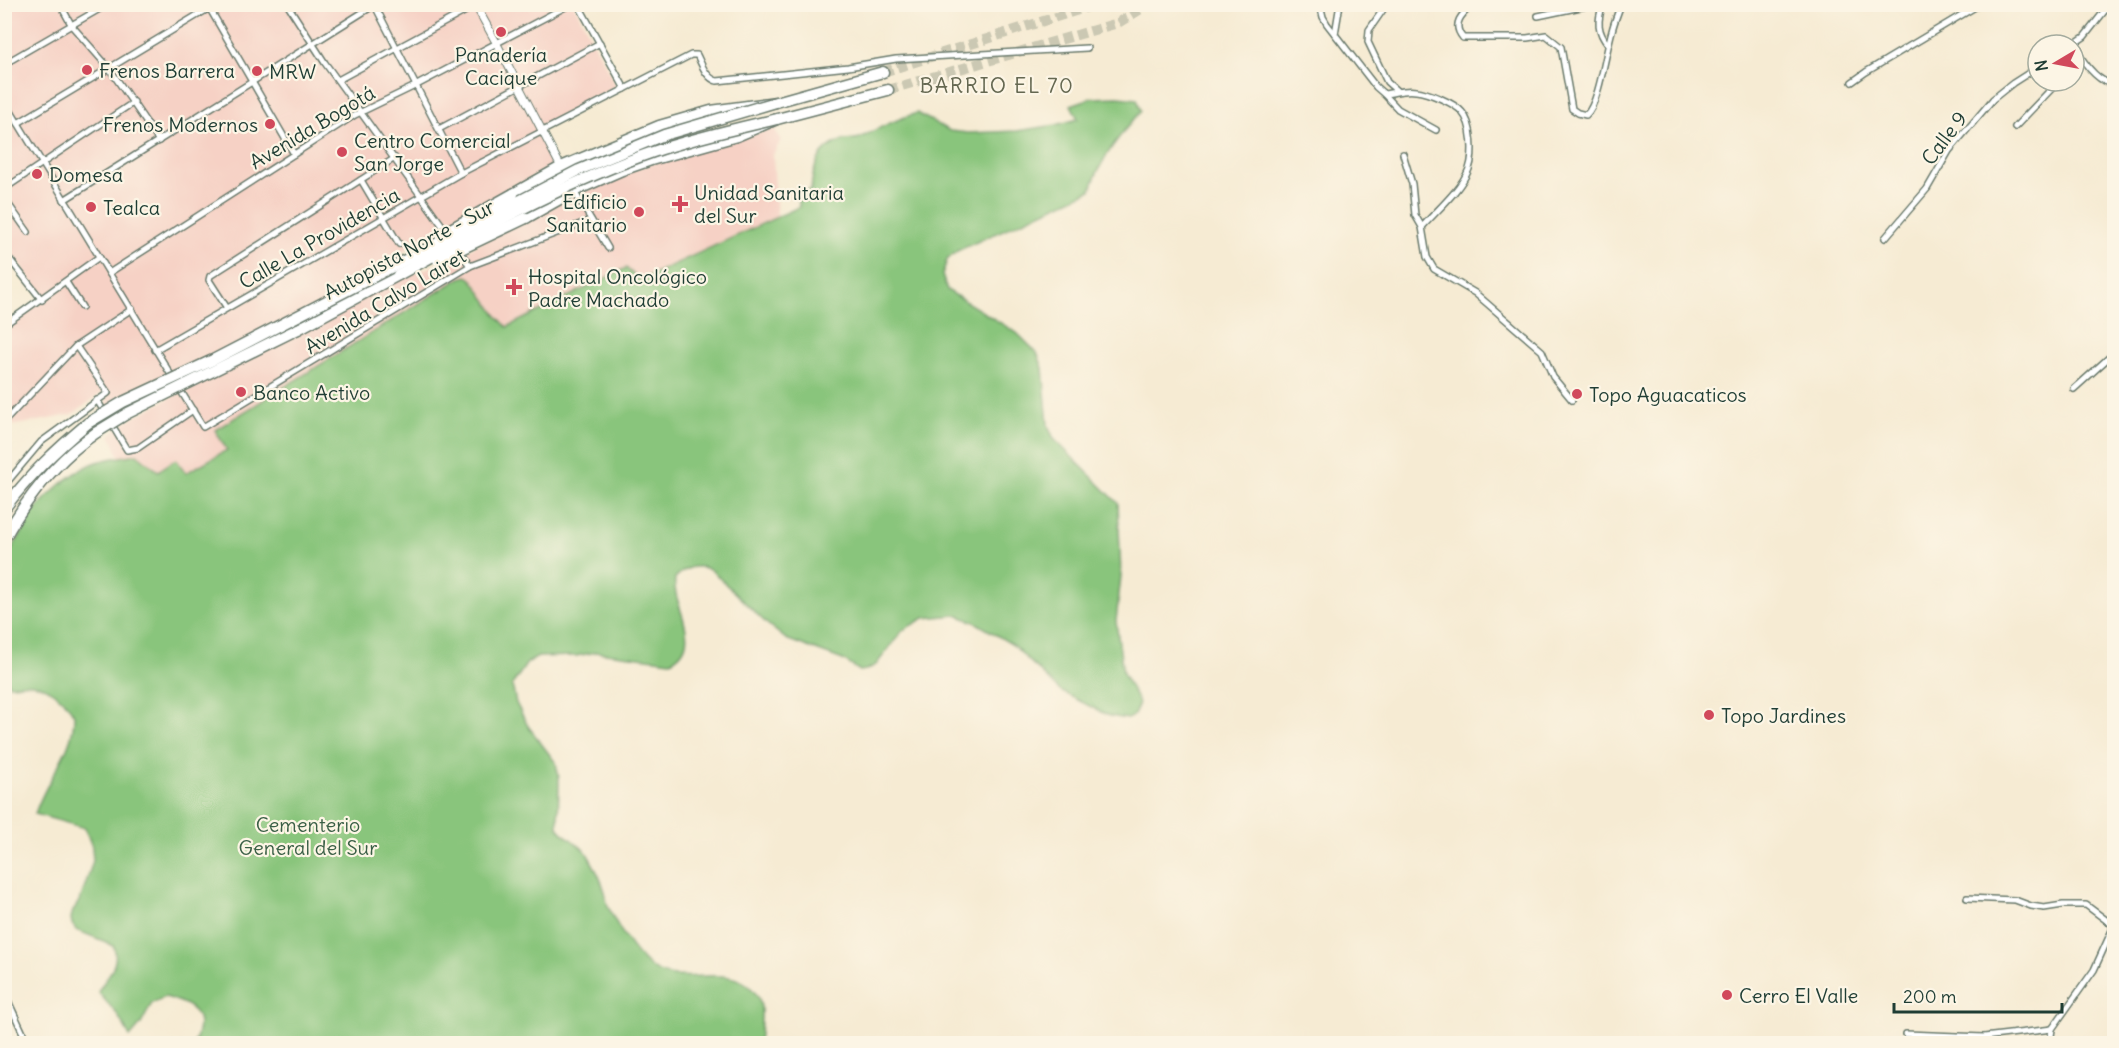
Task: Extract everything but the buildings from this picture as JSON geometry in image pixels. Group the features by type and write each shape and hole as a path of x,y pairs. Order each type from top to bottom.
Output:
{"highway":[{"name":"Autopista Norte - Sur","path":"4,509 32,474 54,452 88,423 123,402 213,360 540,189 614,154 694,126 883,72"},
{"name":"Autopista Norte - Sur","path":"4,539 17,516 45,480 68,454 97,432 128,413 248,354 556,193 609,169 682,143 888,90"},
{"path":"416,254 435,237 459,222 561,167 659,126 711,111 776,102"},
{"path":"398,275 455,254 574,191 622,170 737,136 777,119"}],"street":[{"path":"60,4 72,26 109,68 159,141"},
{"path":"4,64 108,4"},
{"path":"18,123 208,6 216,4"},
{"path":"287,4 470,266"},
{"name":"Avenida Bogotá","path":"109,273 362,112 571,4"},
{"path":"578,4 625,89"},
{"path":"1320,4 1323,17 1376,87 1398,109 1436,130"},
{"path":"1335,34 1340,4"},
{"path":"1387,4 1369,30 1368,42 1388,82 1397,91"},
{"path":"1473,4 1461,15 1457,25 1458,33 1463,38 1473,40 1546,35 1561,47 1567,70 1572,109 1586,115 1596,96 1621,4"},
{"path":"1538,16 1595,4"},
{"path":"1603,4 1599,18 1599,30 1608,45"},
{"path":"1852,82 1980,4"},
{"path":"2086,34 2110,4"},
{"path":"64,200 374,5 461,174"},
{"path":"338,80 476,5 574,191 608,248"},
{"path":"208,6 294,154"},
{"path":"439,129 600,43"},
{"name":"Calle La Providencia","path":"155,350 461,174 691,55 697,55 707,75 717,81 848,67 896,59 1087,48"},
{"path":"2086,63 2102,79 2115,84"},
{"name":"Calle 9","path":"1885,238 1927,189 1949,152 1993,99 2026,75"},
{"path":"1384,94 1397,91 1423,92 1463,112 1470,129 1473,147 1468,170 1459,186 1422,227"},
{"path":"2015,127 2048,93"},
{"path":"4,100 193,410 132,451 127,450 97,399"},
{"path":"4,189 134,102"},
{"path":"1403,154 1412,184 1415,214 1422,227 1427,257 1434,269 1475,293 1542,351 1553,377 1572,400"},
{"path":"227,308 209,280 210,276 395,158"},
{"path":"361,180 399,244"},
{"path":"4,198 28,232"},
{"name":"Avenida Calvo Lairet","path":"193,410 203,427 470,266 591,220"},
{"path":"4,252 42,300"},
{"path":"4,325 99,257"},
{"path":"66,282 82,308"},
{"path":"4,422 76,346 132,309"},
{"path":"4,486 41,442 108,393 76,346"},
{"path":"2074,389 2115,353"},
{"path":"1967,898 2015,900 2044,908 2063,905 2086,906 2114,926 2094,970 2052,1029 2050,1044"},
{"path":"4,992 28,1044"},
{"path":"1906,1034 1984,1037 2052,1029"}],"shaded area":[{"path":"5,5 574,5 617,87 536,129 556,165 451,222 401,253 411,271 405,276 445,262 537,213 643,166 774,128 781,140 773,155 777,217 639,280 618,273 611,275 504,329 471,278 460,278 215,430 227,450 186,473 158,471 137,454 120,458 110,435 124,423 192,386 181,370 103,414 100,407 106,402 108,395 106,390 71,415 5,427 5,325 45,299 5,244"}],"green space":[{"name":"Cementerio General del Sur","path":"1091,98 1137,99 1141,111 1105,158 1091,190 957,251 947,260 942,275 947,290 1017,333 1037,353 1043,368 1048,425 1054,439 1118,503 1121,576 1116,621 1123,673 1139,703 1134,715 1128,719 1109,716 1060,691 1013,645 975,622 956,615 924,618 903,630 876,665 860,671 843,660 786,639 710,569 691,568 675,578 675,589 687,634 686,644 681,653 671,661 597,652 576,656 538,657 527,663 512,685 516,703 528,726 556,763 559,778 558,827 588,855 602,882 608,906 625,938 649,966 661,973 687,977 727,977 739,980 750,987 761,1006 759,1043 194,1043 199,1024 195,1011 165,997 152,1003 141,1024 130,1037 117,1014 98,992 114,965 114,947 76,930 72,924 73,911 81,898 93,861 92,847 85,828 35,814 70,741 74,715 62,699 45,688 30,683 9,685 4,667 5,559 27,525 24,521 47,497 82,469 97,462 137,454 158,471 176,459 186,473 227,450 215,430 460,278 467,276 471,278 507,327 626,268 640,280 799,207 799,194 811,190 815,166 827,149 841,141 860,138 902,118 917,113 950,131 968,133 1017,131 1078,119 1071,105"}],"tunnel":[{"path":"883,72 1097,4"},
{"path":"888,90 1118,23 1149,4"}],"place":[{"name":"Panadería Cacique","path":"501,32"},
{"name":"Frenos Barrera","path":"87,70"},
{"name":"MRW","path":"257,71"},
{"name":"Frenos Modernos","path":"270,124"},
{"name":"Centro Comercial San Jorge","path":"342,152"},
{"name":"Domesa","path":"37,174"},
{"name":"Unidad Sanitaria del Sur","path":"680,204"},
{"name":"Tealca","path":"91,207"},
{"name":"Edificio Sanitario","path":"639,212"},
{"name":"Hospital Oncológico Padre Machado","path":"514,287"},
{"name":"Banco Activo","path":"241,392"},
{"name":"Topo Aguacaticos","path":"1577,394"},
{"name":"Topo Jardines","path":"1709,715"},
{"name":"Cerro El Valle","path":"1727,995"}],"district":[{"name":"BARRIO EL 70","path":"997,85"}]}
